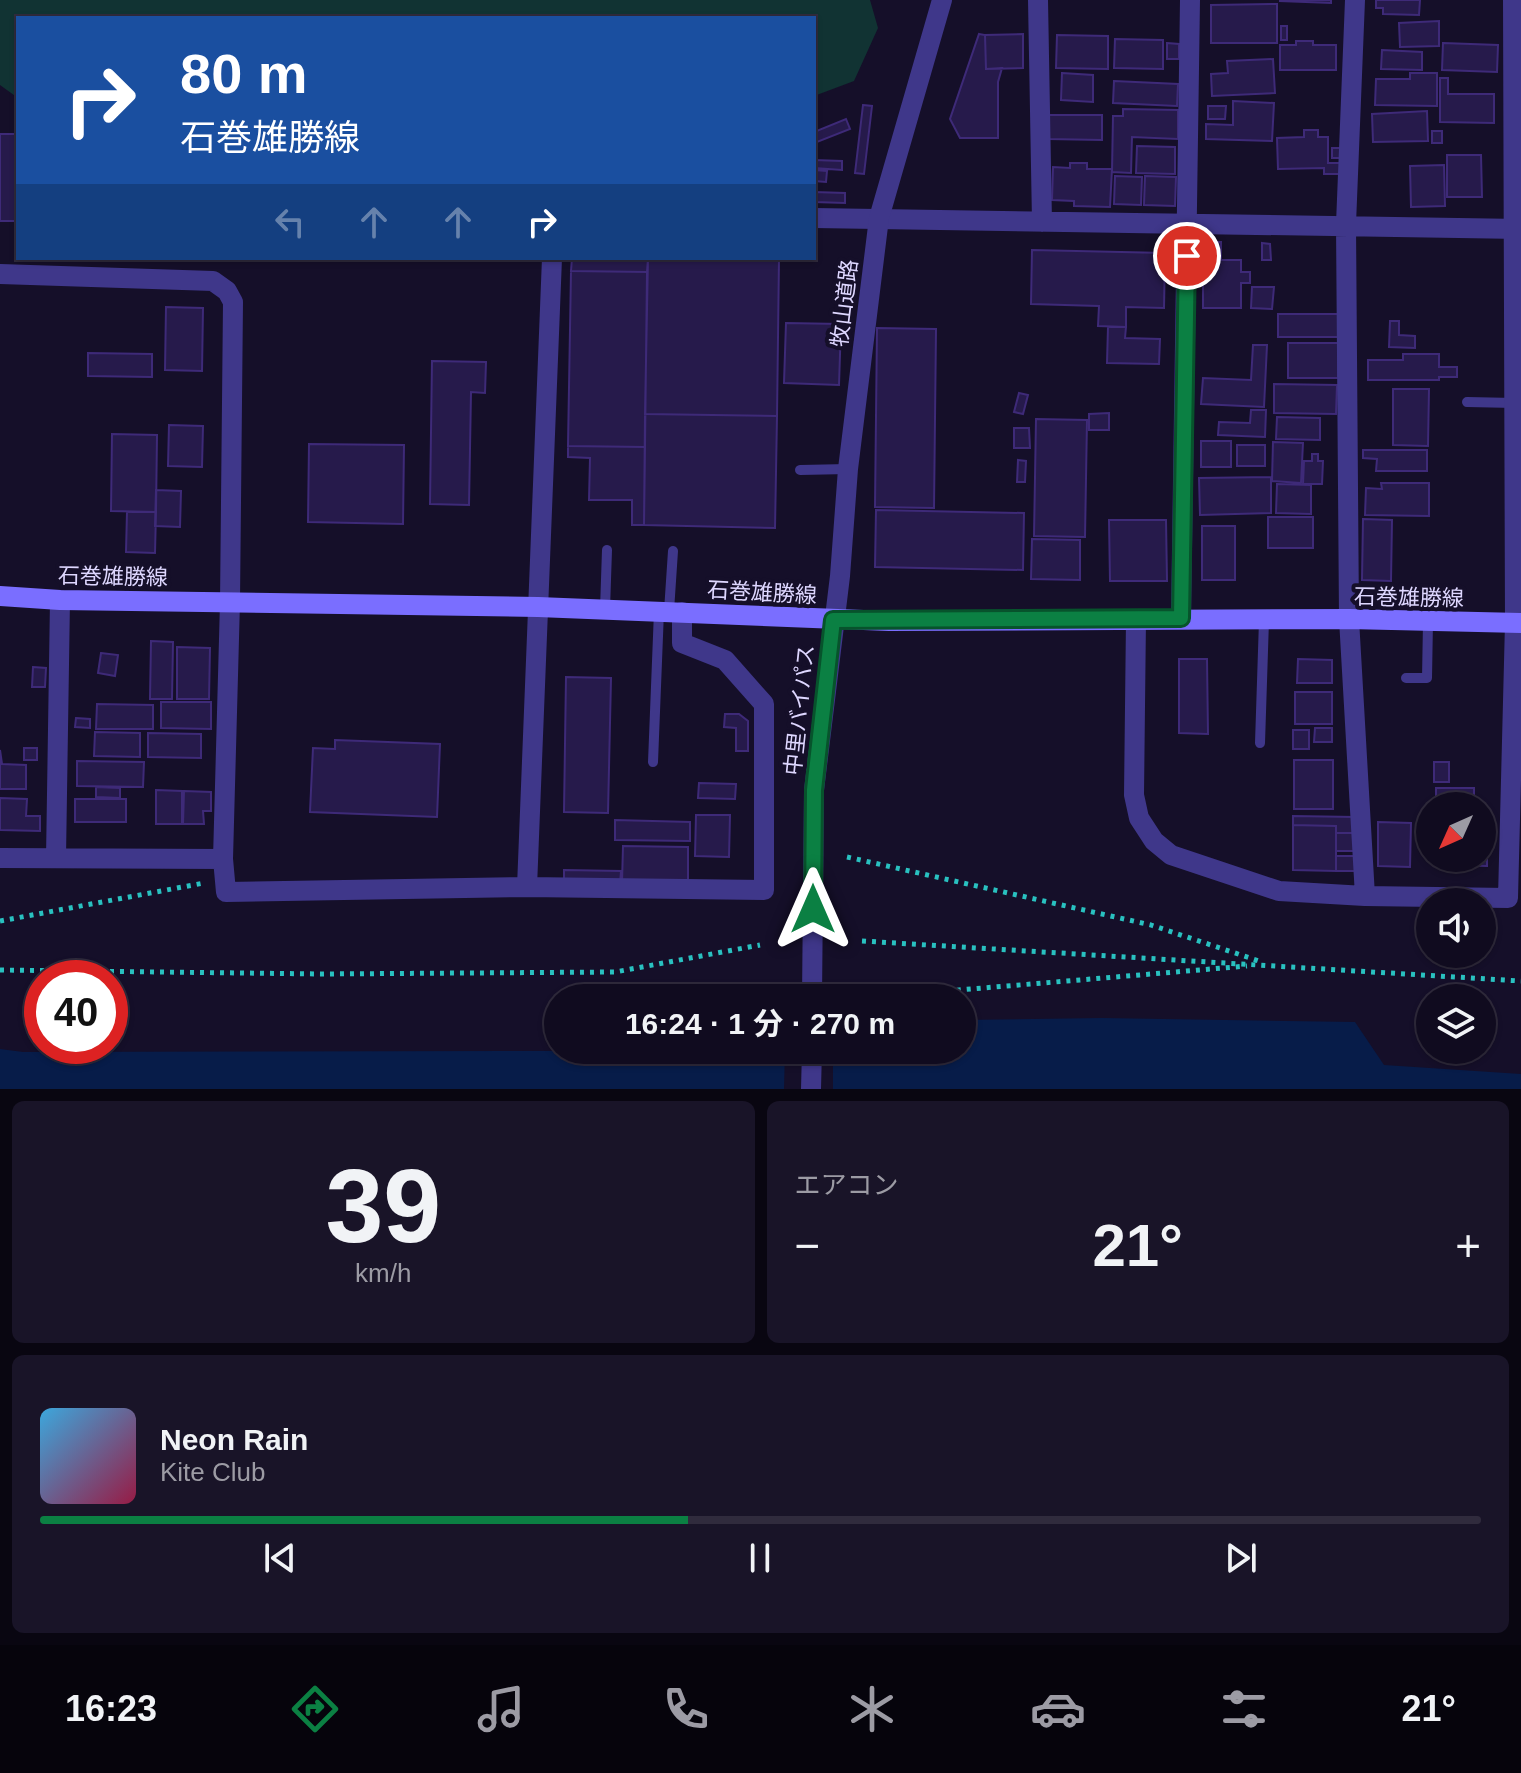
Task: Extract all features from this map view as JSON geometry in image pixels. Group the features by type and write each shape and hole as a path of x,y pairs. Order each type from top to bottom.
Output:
{"main road":[{"name":"石巻雄勝線","path":"0,596 60,600 538,607 833,620 1181,618 1518,623"}],"street":[{"name":"牧山道路","path":"833,620 879,218 942,0"},
{"path":"1038,0 1042,222"},
{"path":"1181,618 1190,0"},
{"path":"1355,0 1346,224 1349,619 1365,896"},
{"path":"1136,619 1134,795 1139,818 1154,841 1171,855 1279,891 1508,898 1518,623 1513,0"},
{"path":"816,218 1517,229"},
{"path":"527,887 552,260"},
{"path":"0,274 213,281 227,291 233,302 226,892 527,887 764,890 764,704 725,660 682,643 670,611"},
{"path":"56,858 60,600"},
{"name":"中里バイパス","path":"812,984 814,790 833,620"},
{"path":"0,858 56,858 224,869"},
{"path":"811,1089 812,1064"}],"lane":[{"path":"1467,402 1517,397"},
{"path":"800,470 848,469"},
{"path":"605,609 607,550"},
{"path":"653,762 670,611 673,551"},
{"path":"1260,743 1264,620"},
{"path":"1406,678 1427,678 1428,622"}],"path":[{"path":"847,857 1151,925 1267,964"},
{"path":"0,921 224,869"},
{"path":"862,941 1521,981"},
{"path":"0,970 320,974 615,972 760,945"},
{"path":"976,989 1267,964"}],"green space":[{"path":"0,0 870,0 878,28 854,81 816,95 816,16 16,16 16,97 0,85"}],"water":[{"path":"1102,1018 1355,1022 1384,1065 1521,1074 1521,1089 0,1089 0,1049 24,1052 24,1064 128,1064 128,1052 544,1051 544,1064 976,1064 976,1020"}],"pier":[{"path":"785,1064 833,1064 833,1089 784,1089"}],"building":[{"path":"1331,0 1331,3 1280,1"},
{"path":"1376,0 1420,0 1419,15 1383,14 1383,8 1376,8"},
{"path":"1277,4 1277,43 1211,43 1211,5"},
{"path":"1439,21 1439,46 1400,47 1399,23"},
{"path":"1281,26 1287,26 1287,40 1281,40"},
{"path":"979,34 985,35 986,69 1002,68 998,82 998,138 960,138 950,119"},
{"path":"1023,34 1023,68 986,69 985,35"},
{"path":"1057,35 1108,36 1108,69 1056,68"},
{"path":"1115,39 1163,40 1163,69 1114,68"},
{"path":"1296,41 1336,45 1336,70 1280,70 1280,45 1296,45"},
{"path":"1167,43 1179,44 1179,59 1167,59"},
{"path":"1443,43 1498,45 1497,72 1442,70"},
{"path":"1382,50 1422,52 1422,70 1381,69"},
{"path":"1273,59 1275,93 1212,96 1211,74 1228,73 1227,61"},
{"path":"1062,73 1093,75 1093,102 1061,100"},
{"path":"1410,73 1437,73 1437,106 1375,105 1376,79 1410,79"},
{"path":"1440,78 1448,78 1448,94 1494,94 1494,123 1440,122"},
{"path":"1114,81 1178,84 1177,106 1113,103"},
{"path":"1233,101 1274,103 1272,141 1206,139 1206,124 1233,125"},
{"path":"863,105 872,106 864,174 855,173"},
{"path":"1208,106 1226,106 1225,119 1208,119"},
{"path":"1123,109 1178,110 1178,139 1132,137 1131,173 1112,172 1113,116 1123,116"},
{"path":"1427,111 1428,141 1373,142 1372,114"},
{"path":"1048,115 1102,115 1102,140 1048,139"},
{"path":"846,119 850,129 817,142 816,131"},
{"path":"1304,130 1318,130 1318,137 1328,137 1328,163 1342,163 1342,174 1324,174 1324,168 1278,169 1277,138 1304,137"},
{"path":"1432,131 1442,131 1442,143 1432,143"},
{"path":"0,134 16,134 16,221 0,221"},
{"path":"1137,146 1175,147 1175,174 1136,173"},
{"path":"1332,148 1340,148 1340,158 1332,158"},
{"path":"1447,155 1481,155 1482,197 1447,197"},
{"path":"816,160 842,161 842,170 816,168"},
{"path":"1070,163 1087,163 1087,169 1112,169 1110,207 1074,206 1074,201 1052,200 1053,167 1070,168"},
{"path":"1444,165 1445,206 1411,207 1410,166"},
{"path":"816,170 827,171 826,182 816,181"},
{"path":"1115,176 1142,177 1141,205 1114,204"},
{"path":"1145,176 1176,177 1175,206 1144,205"},
{"path":"816,192 845,193 845,203 816,202"},
{"path":"1211,242 1221,242 1221,260 1241,260 1241,272 1250,272 1250,283 1241,283 1241,308 1203,308 1203,260 1211,260"},
{"path":"1262,243 1270,244 1271,260 1262,260"},
{"path":"1032,250 1165,253 1164,308 1126,307 1126,327 1098,326 1099,306 1031,304"},
{"path":"572,260 648,260 647,272 571,271"},
{"path":"648,260 779,260 777,416 645,414"},
{"path":"571,271 647,272 645,447 568,446"},
{"path":"1252,287 1274,287 1272,309 1251,308"},
{"path":"166,307 203,308 202,371 165,370"},
{"path":"1278,314 1338,314 1338,337 1278,337"},
{"path":"1390,321 1399,321 1399,335 1415,336 1415,348 1389,347"},
{"path":"786,323 841,324 839,385 784,383"},
{"path":"1108,327 1126,327 1125,338 1160,339 1159,364 1107,363"},
{"path":"877,328 936,329 934,508 875,507"},
{"path":"1288,343 1338,343 1338,378 1288,378"},
{"path":"1253,345 1267,345 1264,407 1201,404 1203,378 1251,380"},
{"path":"88,353 152,354 152,377 88,376"},
{"path":"1403,354 1439,354 1439,367 1457,367 1457,377 1368,380 1368,360 1403,360"},
{"path":"432,361 486,362 485,393 471,392 469,505 430,504"},
{"path":"1274,384 1337,385 1336,414 1274,413"},
{"path":"1393,389 1429,389 1428,446 1393,445"},
{"path":"1019,393 1028,395 1023,414 1014,412"},
{"path":"1251,410 1266,410 1265,437 1218,435 1219,422 1250,423"},
{"path":"1109,413 1109,430 1089,430 1089,414"},
{"path":"645,414 777,416 775,528 644,525"},
{"path":"1277,417 1320,418 1320,440 1276,439"},
{"path":"1036,419 1087,420 1085,537 1034,536"},
{"path":"169,425 203,426 202,467 168,466"},
{"path":"1014,428 1029,428 1030,448 1014,448"},
{"path":"112,434 157,435 156,512 111,511"},
{"path":"1201,441 1231,441 1231,467 1201,467"},
{"path":"1273,442 1303,443 1301,483 1272,481"},
{"path":"309,444 404,445 403,524 308,522"},
{"path":"1237,445 1265,445 1265,466 1237,466"},
{"path":"568,446 645,447 644,525 632,525 632,500 589,500 590,458 568,457"},
{"path":"1363,450 1427,450 1427,471 1376,471 1377,459 1363,458"},
{"path":"1312,454 1318,454 1318,461 1323,461 1322,484 1303,484 1304,461 1312,461"},
{"path":"1018,460 1026,461 1025,482 1017,482"},
{"path":"1271,477 1271,513 1200,515 1199,478"},
{"path":"1381,483 1429,483 1429,516 1365,515 1366,488 1382,489"},
{"path":"1277,484 1311,485 1311,514 1276,513"},
{"path":"156,490 181,491 180,527 155,526"},
{"path":"876,510 1024,513 1023,570 875,567"},
{"path":"127,512 156,512 155,553 126,552"},
{"path":"1268,517 1313,517 1313,548 1268,548"},
{"path":"1363,519 1392,520 1391,581 1362,580"},
{"path":"1109,520 1166,520 1167,581 1110,581"},
{"path":"1202,526 1235,526 1235,580 1202,580"},
{"path":"1032,539 1080,540 1080,580 1031,579"},
{"path":"151,641 173,642 172,699 150,699"},
{"path":"177,647 210,648 209,699 177,699"},
{"path":"101,653 118,655 115,676 98,673"},
{"path":"1179,659 1207,659 1208,734 1179,733"},
{"path":"1298,659 1332,660 1332,683 1297,683"},
{"path":"33,667 46,668 45,687 32,687"},
{"path":"566,677 611,678 608,813 564,812"},
{"path":"1295,692 1332,692 1332,724 1295,724"},
{"path":"161,702 211,702 211,729 161,728"},
{"path":"97,704 153,705 153,729 96,729"},
{"path":"725,714 739,714 748,721 748,751 736,751 736,728 724,727"},
{"path":"76,718 90,719 90,728 75,727"},
{"path":"1315,728 1332,728 1332,742 1314,742"},
{"path":"1293,730 1309,730 1309,749 1293,749"},
{"path":"95,732 140,733 140,757 94,756"},
{"path":"148,733 201,734 201,758 148,757"},
{"path":"335,740 440,744 437,817 310,812 313,748 335,749"},
{"path":"24,748 37,748 37,760 24,760"},
{"path":"0,750 2,764 26,765 26,789 0,789"},
{"path":"1294,760 1333,760 1333,809 1294,809"},
{"path":"77,761 144,762 143,787 77,786"},
{"path":"1434,762 1449,762 1449,782 1434,782"},
{"path":"699,783 736,784 735,799 698,798"},
{"path":"96,787 120,788 120,798 96,797"},
{"path":"1436,788 1474,788 1474,792 1436,792"},
{"path":"156,790 182,791 182,824 156,824"},
{"path":"184,791 211,792 211,811 203,811 204,824 183,824"},
{"path":"0,798 27,799 26,816 40,816 40,831 0,830"},
{"path":"75,799 126,799 126,822 75,822"},
{"path":"696,815 730,815 729,857 695,856"},
{"path":"1293,816 1355,817 1355,833 1336,833 1336,826 1293,825"},
{"path":"615,820 690,822 690,841 615,840"},
{"path":"1378,822 1411,823 1410,867 1378,866"},
{"path":"1293,825 1336,826 1336,871 1293,870"},
{"path":"1336,833 1355,833 1355,851 1336,851"},
{"path":"623,846 688,847 688,885 622,883"},
{"path":"1336,856 1355,856 1355,871 1336,871"},
{"path":"564,870 621,871 620,884 564,882"}],"route":[{"path":"813,909 814,790 833,620 1181,618 1187,256"}]}
